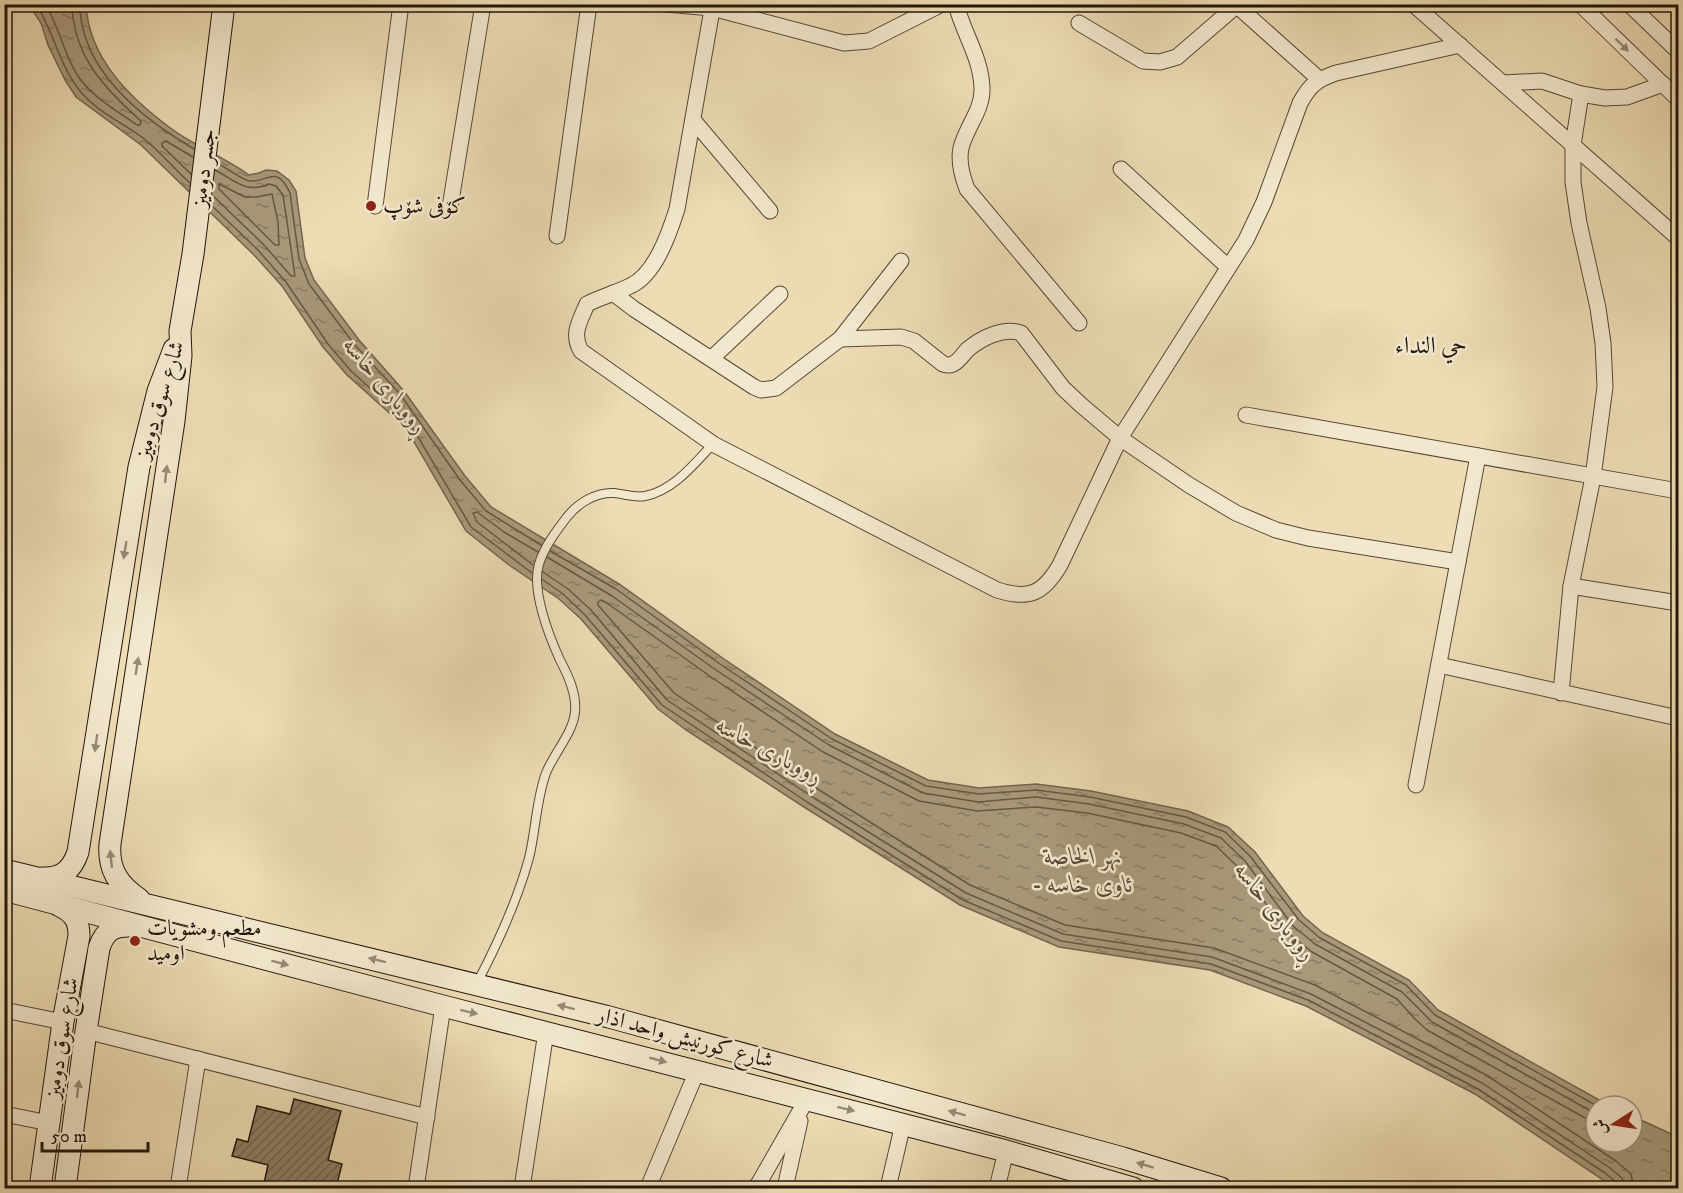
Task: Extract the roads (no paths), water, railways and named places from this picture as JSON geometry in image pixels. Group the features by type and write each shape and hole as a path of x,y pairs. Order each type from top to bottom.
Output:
{"main road":[{"name":"جسر دوميز","path":"180,331 193,254 224,4"},
{"name":"شارع سوق دوميز","path":"37,878 53,878 65,873 74,864 78,852 139,467 158,391 180,331"},
{"name":"شارع سوق دوميز","path":"145,903 130,893 118,880 110,864 109,854 174,421 181,356 180,331"},
{"name":"شارع كورنيش واحد اذار","path":"4,870 609,1017 1122,1158 1221,1188"},
{"name":"شارع كورنيش واحد اذار","path":"4,890 443,1006 602,1045 804,1103 903,1124 1006,1151 1105,1184 1133,1188"},
{"name":"شارع سوق دوميز","path":"40,1188 63,1022 79,936 78,922 70,910 52,902"},
{"name":"شارع سوق دوميز","path":"65,1188 86,1031 101,941 110,930 122,926 142,927"},
{"path":"76,955 97,960"},
{"path":"602,1045 609,1017"}],"street":[{"path":"375,206 401,4"},
{"path":"450,207 483,4"},
{"path":"557,236 589,4"},
{"path":"666,4 712,6 844,43 869,41 942,4"},
{"path":"956,4 961,24 974,48 981,69 982,91 978,112 961,150 960,170 967,189 1079,323"},
{"path":"1413,4 1678,238"},
{"path":"1580,4 1678,99"},
{"path":"1629,4 1678,51"},
{"path":"1079,23 1143,61 1160,62 1177,57 1235,5 1319,79"},
{"path":"712,6 694,121 677,209 668,235 645,277 631,286 587,304 575,333 576,343 581,351 713,444 997,590 1015,596 1034,593 1050,582 1060,565 1120,438 1246,240 1264,202 1300,103 1308,88 1319,79 1336,73 1460,45"},
{"path":"1503,83 1542,81 1581,94 1618,98 1663,84"},
{"path":"1561,693 1571,586 1593,477 1605,387 1603,343 1598,308 1579,223 1573,182 1573,145 1581,94"},
{"path":"694,121 771,211"},
{"path":"1121,169 1228,267"},
{"path":"613,293 754,387 769,390 782,384 840,339 901,261"},
{"path":"712,358 780,294"},
{"path":"840,339 901,337 914,341 943,364 948,365 957,361 973,345 983,339 1013,330 1021,333 1063,388 1120,438 1189,485 1236,513 1276,530 1308,538 1458,562"},
{"path":"1246,415 1678,491"},
{"path":"1416,785 1478,456"},
{"path":"1571,586 1678,603"},
{"path":"1439,665 1678,718"},
{"path":"416,1188 443,1006"},
{"path":"4,1010 63,1022"},
{"path":"86,1031 427,1117"},
{"path":"522,1188 546,1032"},
{"path":"178,1188 198,1059"},
{"path":"648,1188 698,1071"},
{"path":"756,1188 804,1103"},
{"path":"785,1188 804,1103"},
{"path":"4,1114 49,1123"},
{"path":"888,1188 903,1124"},
{"path":"997,1188 1006,1151"}],"lane":[{"path":"476,984 513,909 529,857 546,773 575,712 574,695 546,625 539,590 538,566 543,554 578,506 591,497 612,493 646,496 683,476 713,444"}],"water":[{"name":"نهر الخاصة - ئاوی خاسە","path":"29,5 86,5 89,24 103,59 114,75 140,103 179,134 249,175 266,170 277,171 289,180 296,191 305,258 314,280 359,340 404,391 465,476 491,507 619,584 835,734 928,780 979,788 1036,784 1091,791 1188,811 1228,827 1255,852 1303,916 1323,933 1409,980 1438,1010 1588,1094 1584,1094 1584,1154 1644,1154 1644,1121 1678,1137 1678,1188 1615,1188 1475,1094 1306,1006 1210,970 1059,947 960,905 686,730 658,709 581,619 559,599 509,565 466,531 406,428 347,375 323,347 282,286 254,255 141,145 76,97 48,45 41,23"}],"place":[{"name":"کۆفی شۆپ","path":"371,206"},
{"name":"مطعم ومشويات اوميد","path":"135,941"}],"district":[{"name":"حي النداء","path":"1431,346"}],"water label":[{"name":"ڕووباری خاسە","path":"385,386"},
{"name":"ڕووباری خاسە","path":"769,751"},
{"name":"ڕووباری خاسە","path":"1275,912"}]}
